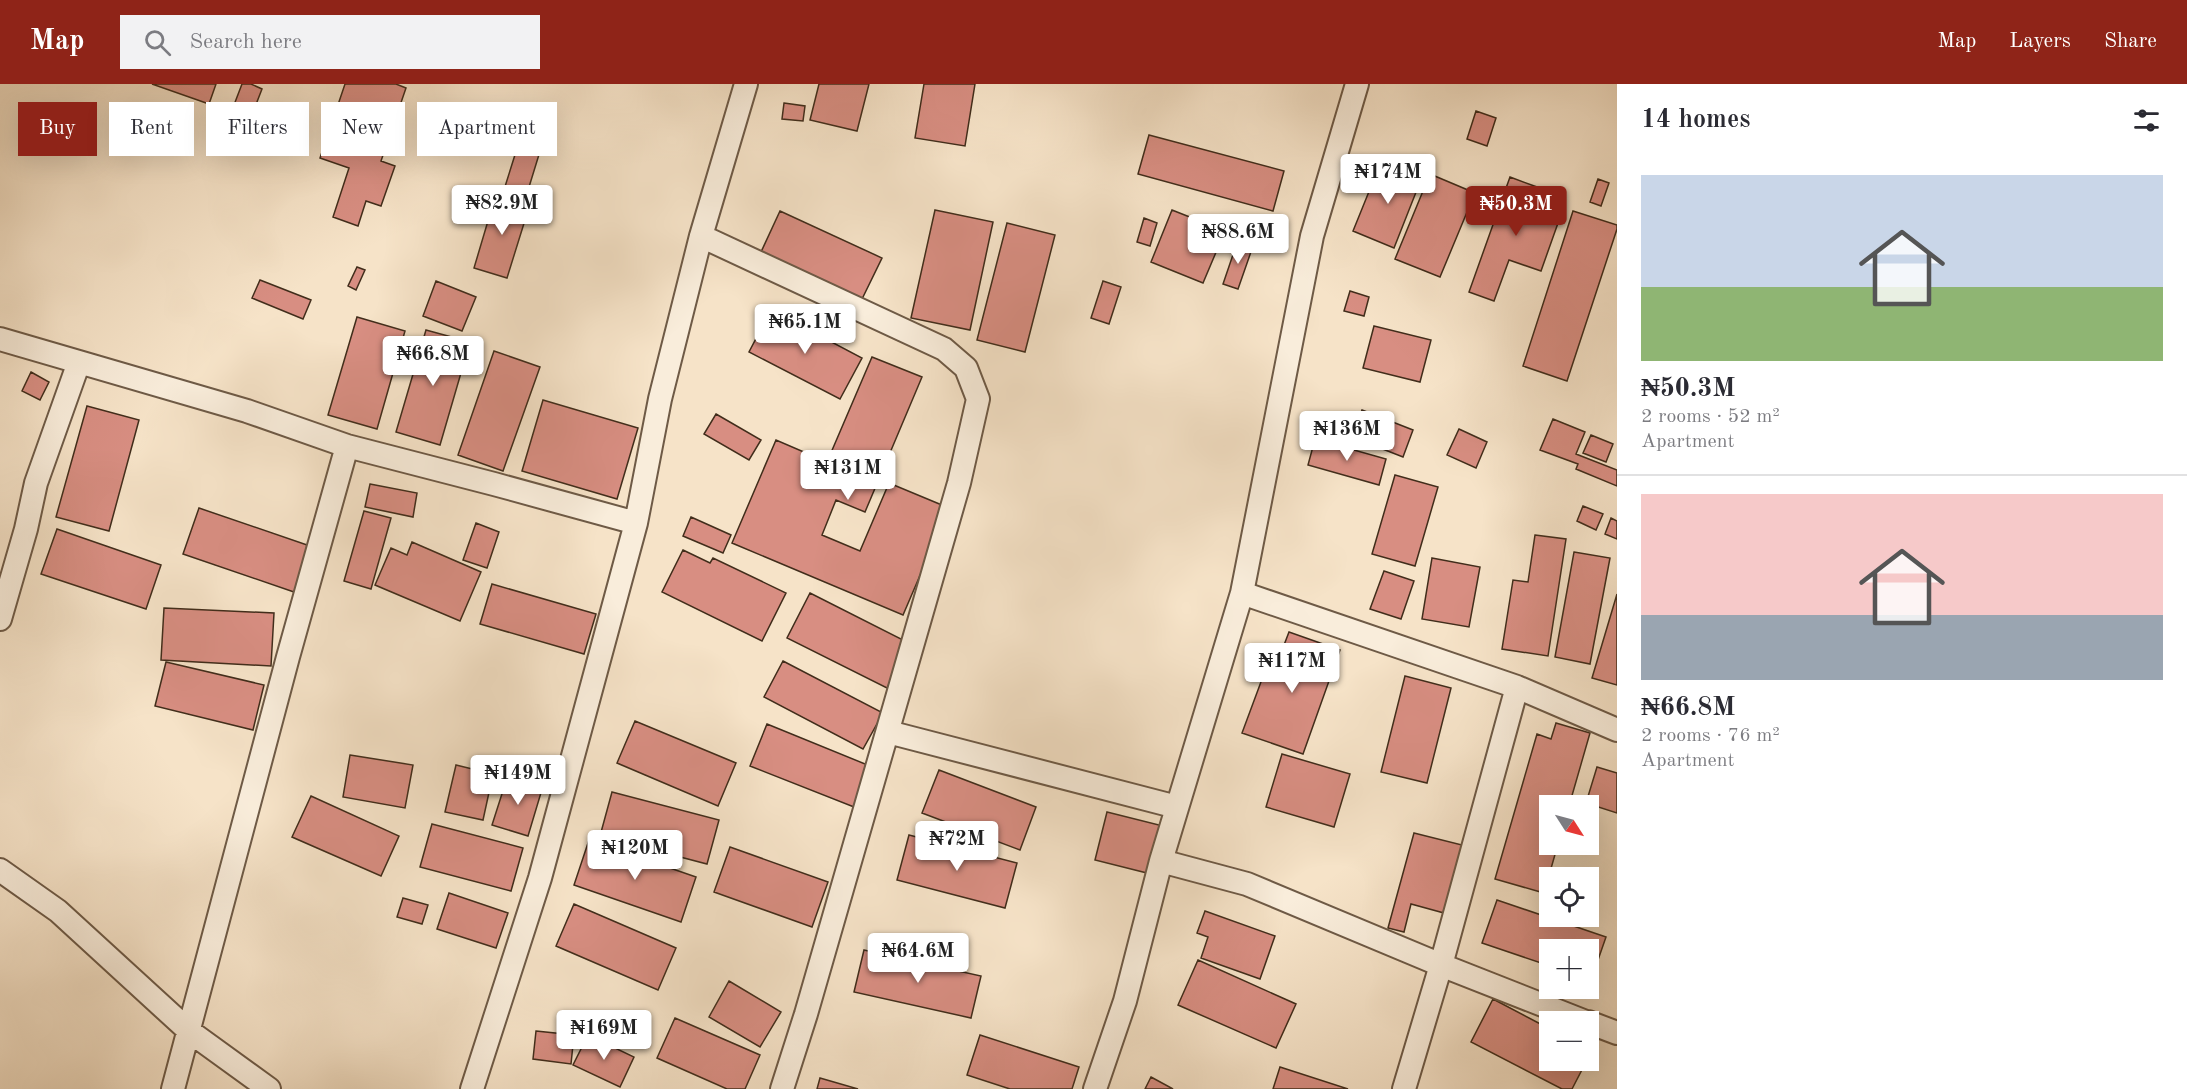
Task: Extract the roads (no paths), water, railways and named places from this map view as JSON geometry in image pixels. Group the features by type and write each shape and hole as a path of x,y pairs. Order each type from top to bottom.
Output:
{"street":[{"path":"472,1089 540,878 636,524 660,399 701,236 746,84"},
{"path":"1095,1089 1125,1001 1161,861 1242,593 1312,236 1357,84"},
{"path":"701,236 944,349 966,368 978,399 959,483 806,1014 782,1089"},
{"path":"0,339 247,411 347,446 636,524"},
{"path":"0,619 26,529 36,483 79,362"},
{"path":"173,1089 288,657 347,446"},
{"path":"1242,593 1516,687 1617,730"},
{"path":"1404,1089 1441,965 1516,687"},
{"path":"888,732 1177,807"},
{"path":"1161,861 1247,885 1559,1011"},
{"path":"0,870 58,910 189,1031 269,1089"},
{"path":"1599,1027 1617,1034"}]}
